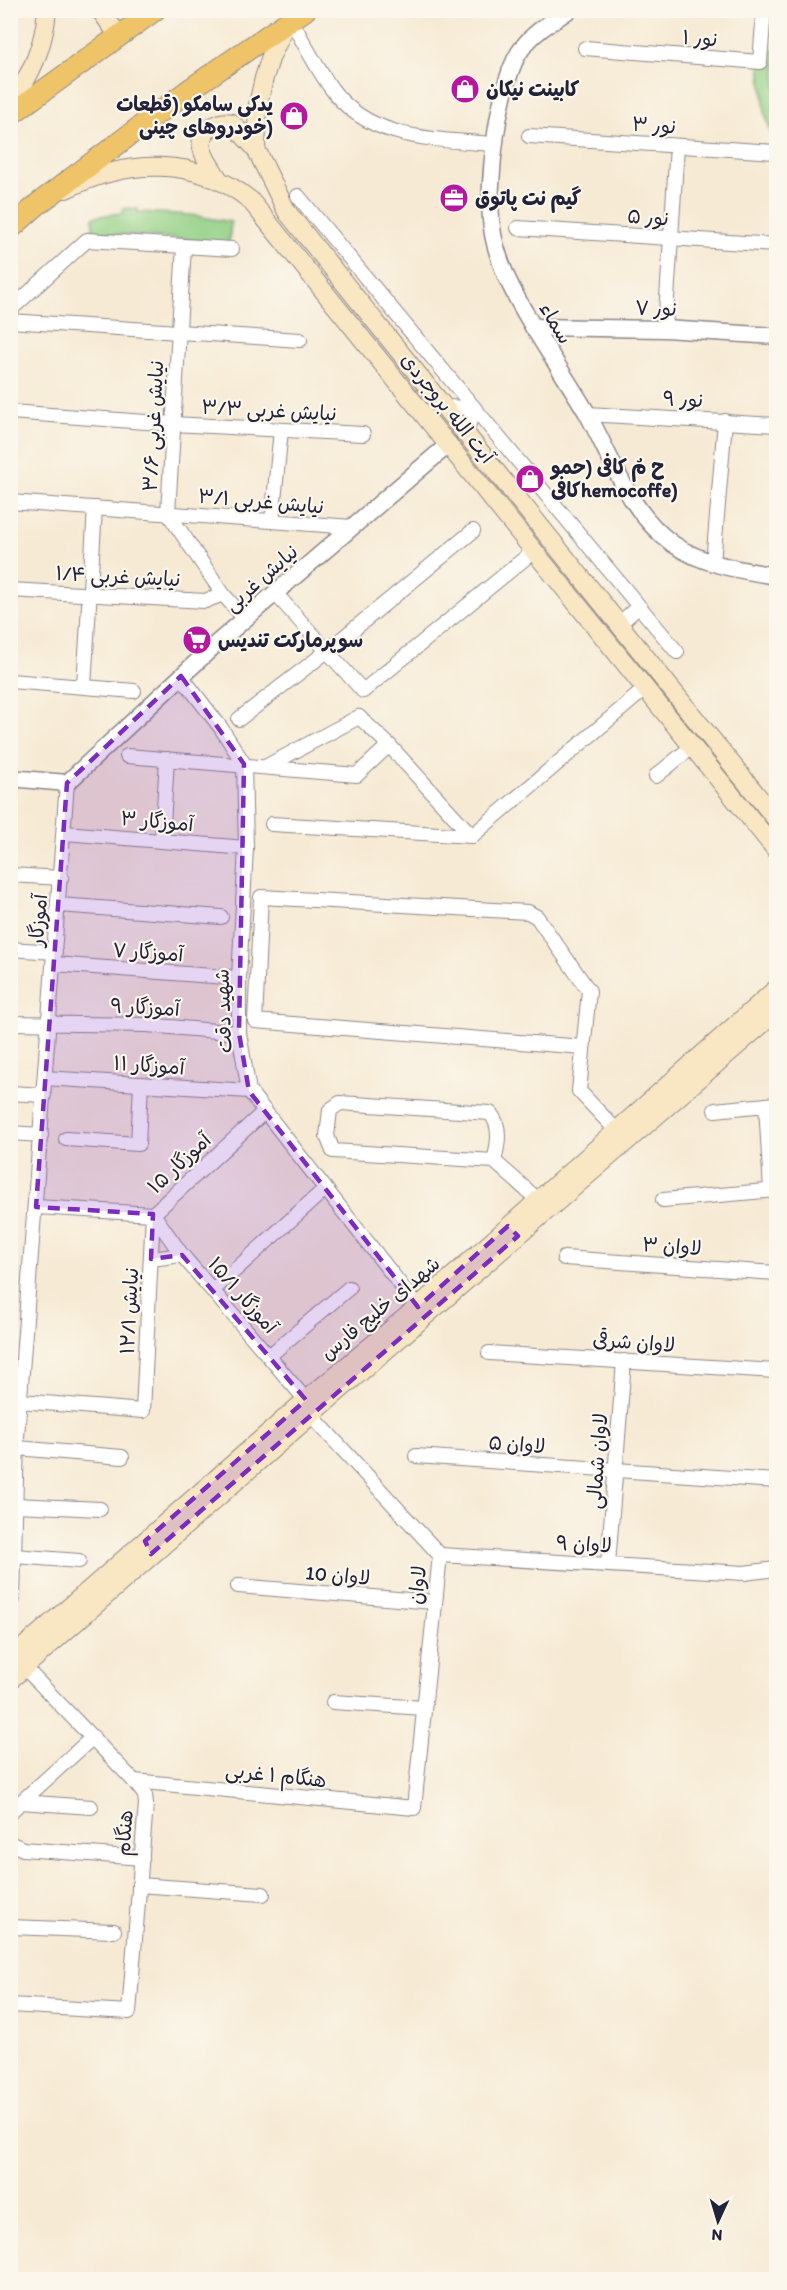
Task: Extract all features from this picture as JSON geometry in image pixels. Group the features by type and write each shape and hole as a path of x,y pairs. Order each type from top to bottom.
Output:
{"main road":[{"path":"10,105 34,67 41,48 47,10"},
{"path":"100,10 119,36"},
{"path":"10,115 119,36 145,13"},
{"path":"10,229 38,204 189,90 294,18"},
{"name":"آیت الله بروجردی","path":"294,18 271,56 264,78 258,104 256,149 288,212 777,819"},
{"path":"218,178 201,148 202,137 211,128 222,122 235,125 256,149"},
{"name":"آیت الله بروجردی","path":"38,204 96,176 127,168 156,166 218,178 250,200 777,850"},
{"name":"شهدای خلیج فارس","path":"10,1680 18,1663 513,1231 538,1200 777,988"},
{"name":"شهدای خلیج فارس","path":"309,1407 418,1307 777,1012"}],"street":[{"name":"سماء","path":"569,10 523,47 515,60 501,109 491,185 492,227 497,250 507,276 533,327 587,414 624,485 644,517 675,545 713,563 777,576"},
{"name":"نور ۱","path":"585,48 760,62 764,10"},
{"path":"294,18 331,89 350,110 378,127 400,134 495,144"},
{"name":"نور ۳","path":"530,136 777,152"},
{"path":"664,329 677,146"},
{"path":"298,196 677,652"},
{"name":"نور ۵","path":"518,228 777,245"},
{"path":"10,310 87,240 232,249"},
{"name":"نیایش غربی ۳/۶","path":"184,246 168,513 223,594 245,619"},
{"path":"344,282 348,257"},
{"path":"10,321 300,340"},
{"name":"نور ۷","path":"533,327 664,329 777,336"},
{"path":"444,407 474,408"},
{"path":"466,433 474,408"},
{"name":"نیایش غربی ۳/۳","path":"10,412 173,424 363,434"},
{"name":"نور ۹","path":"587,414 777,425"},
{"path":"713,563 725,421"},
{"path":"272,521 281,430"},
{"name":"نیایش غربی","path":"67,783 245,619 449,444"},
{"name":"نیایش غربی ۳/۱","path":"10,502 352,527"},
{"path":"84,686 94,507"},
{"path":"239,719 326,652 473,531"},
{"path":"275,593 363,691 535,550"},
{"name":"نیایش غربی ۱/۴","path":"10,590 205,601 223,594"},
{"path":"619,624 638,606"},
{"path":"181,676 244,764"},
{"path":"10,681 134,691"},
{"path":"272,824 472,836 646,688"},
{"path":"267,766 359,717 472,836"},
{"path":"127,756 357,775 389,746"},
{"path":"656,776 693,746"},
{"path":"162,841 166,759"},
{"name":"شهید دقت","path":"244,764 246,848 239,978 239,1033 249,1092"},
{"path":"10,778 67,783"},
{"name":"آموزگار","path":"12,1599 16,1505 13,1488 17,1448 14,1421 20,1401 67,783"},
{"name":"آموزگار ۳","path":"64,833 246,848"},
{"path":"10,875 61,878"},
{"path":"584,1047 255,1022 261,897 528,912 537,917 589,992 584,1047 579,1091 616,1130"},
{"path":"59,905 221,917"},
{"name":"آموزگار ۷","path":"10,949 55,958 239,978"},
{"name":"آموزگار ۹","path":"10,1023 147,1025 239,1033"},
{"name":"آموزگار ۱۱","path":"45,1078 249,1092"},
{"path":"66,1139 138,1144 141,1084"},
{"path":"249,1092 418,1307"},
{"path":"10,1093 44,1095"},
{"path":"494,1161 498,1146 497,1132 495,1119 490,1113 340,1103 330,1110 327,1136 333,1151 494,1161 538,1200"},
{"path":"663,1200 774,1190 771,1104 715,1110"},
{"name":"آموزگار ۱۵","path":"36,1207 153,1214 265,1111"},
{"path":"10,1133 41,1135"},
{"path":"213,1290 326,1189"},
{"name":"آموزگار ۱۵/۱","path":"153,1214 182,1255 269,1356 309,1407"},
{"name":"نیایش ۱۲/۱","path":"20,1401 142,1411 153,1214"},
{"path":"151,1259 182,1255"},
{"name":"لاوان ۳","path":"564,1258 777,1273"},
{"path":"269,1356 349,1288"},
{"name":"لاوان شرقی","path":"489,1353 777,1371"},
{"name":"لاوان شمالی","path":"608,1564 624,1361"},
{"name":"لاوان","path":"309,1407 440,1555 414,1808"},
{"path":"17,1448 122,1457"},
{"name":"لاوان ۵","path":"416,1456 777,1481"},
{"path":"16,1505 100,1509"},
{"name":"لاوان ۹","path":"440,1555 744,1573 777,1569"},
{"path":"14,1556 79,1561"},
{"name":"لاوان 10","path":"238,1586 434,1602"},
{"name":"هنگام","path":"10,2005 129,2012 146,1804 144,1795 134,1781 18,1663"},
{"path":"333,1702 424,1708"},
{"path":"10,1812 93,1737"},
{"name":"هنگام ۱ غربی","path":"134,1781 414,1808"},
{"path":"21,1802 91,1807"},
{"path":"10,1843 23,1849 142,1858"},
{"path":"140,1885 263,1894"},
{"path":"10,1927 114,1931"}],"highlighted area":[{"path":"181,676 244,764 239,1033 249,1091 418,1307 508,1226 518,1236 151,1554 145,1541 306,1400 182,1255 151,1259 153,1214 36,1207 67,783"}],"green space":[{"path":"776,48 776,151 765,112 760,62"},
{"path":"124,209 138,209 138,212 191,215 231,222 229,243 93,232 93,217 122,213"}],"place":[{"name":"کابینت نیکان","path":"465,89"},
{"name":"یدکی سامکو (قطعات خودروهای چینی)","path":"294,116"},
{"name":"گیم نت پاتوق","path":"454,198"},
{"name":"حِ مُ کافی (حمو کافیhemocoffe)","path":"530,479"},
{"name":"سوپرمارکت تندیس","path":"197,640"}]}
